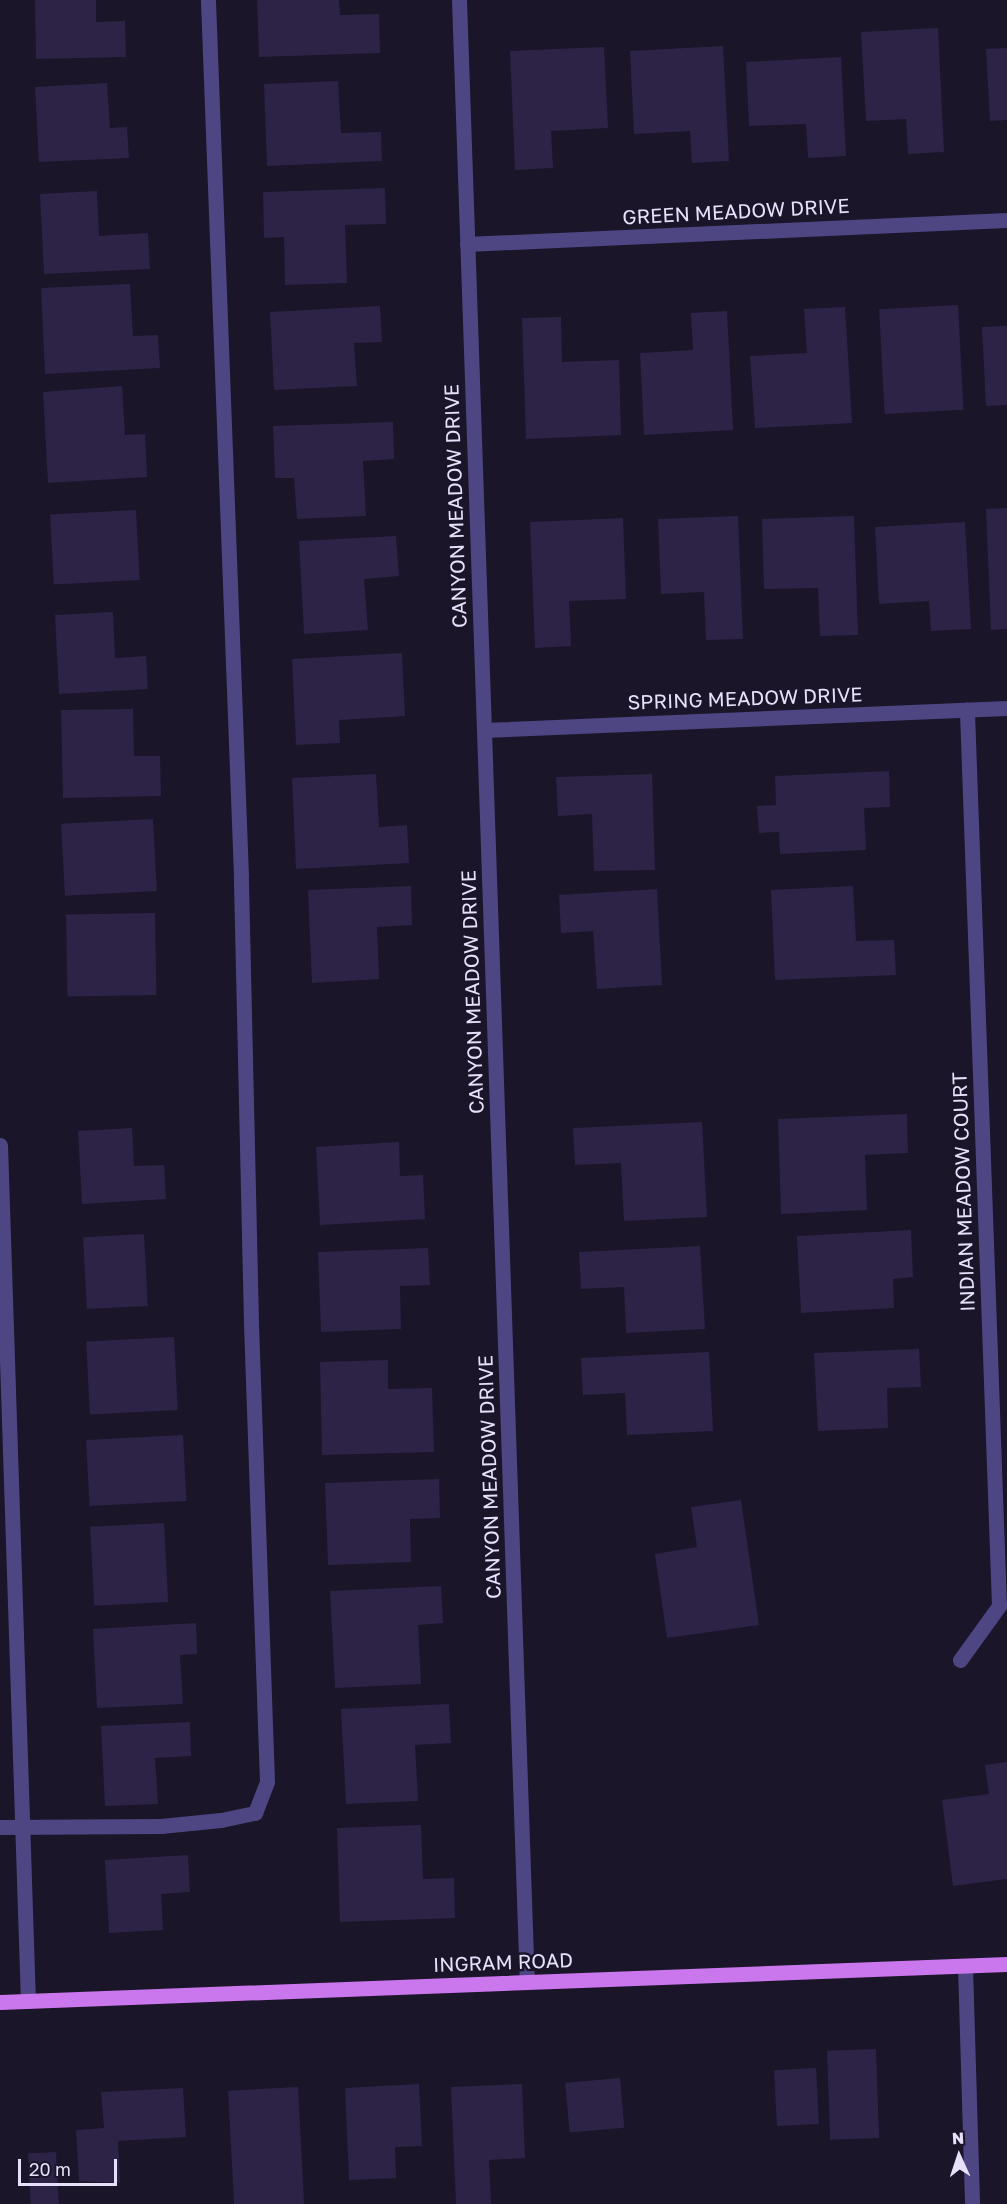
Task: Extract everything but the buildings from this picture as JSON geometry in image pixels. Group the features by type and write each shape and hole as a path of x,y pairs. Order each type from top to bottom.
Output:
{"main road":[{"name":"INGRAM ROAD","path":"0,2002 1007,1964"}],"street":[{"path":"0,1827 161,1826 232,1818 255,1813 267,1782 251,1323 241,876 208,0"},
{"name":"CANYON MEADOW DRIVE","path":"459,0 527,1982"},
{"name":"GREEN MEADOW DRIVE","path":"467,244 1007,220"},
{"name":"SPRING MEADOW DRIVE","path":"484,730 1007,708"},
{"name":"INDIAN MEADOW COURT","path":"960,1660 999,1606 967,710"},
{"path":"0,1145 27,2001"},
{"path":"965,1966 972,2204"}]}
